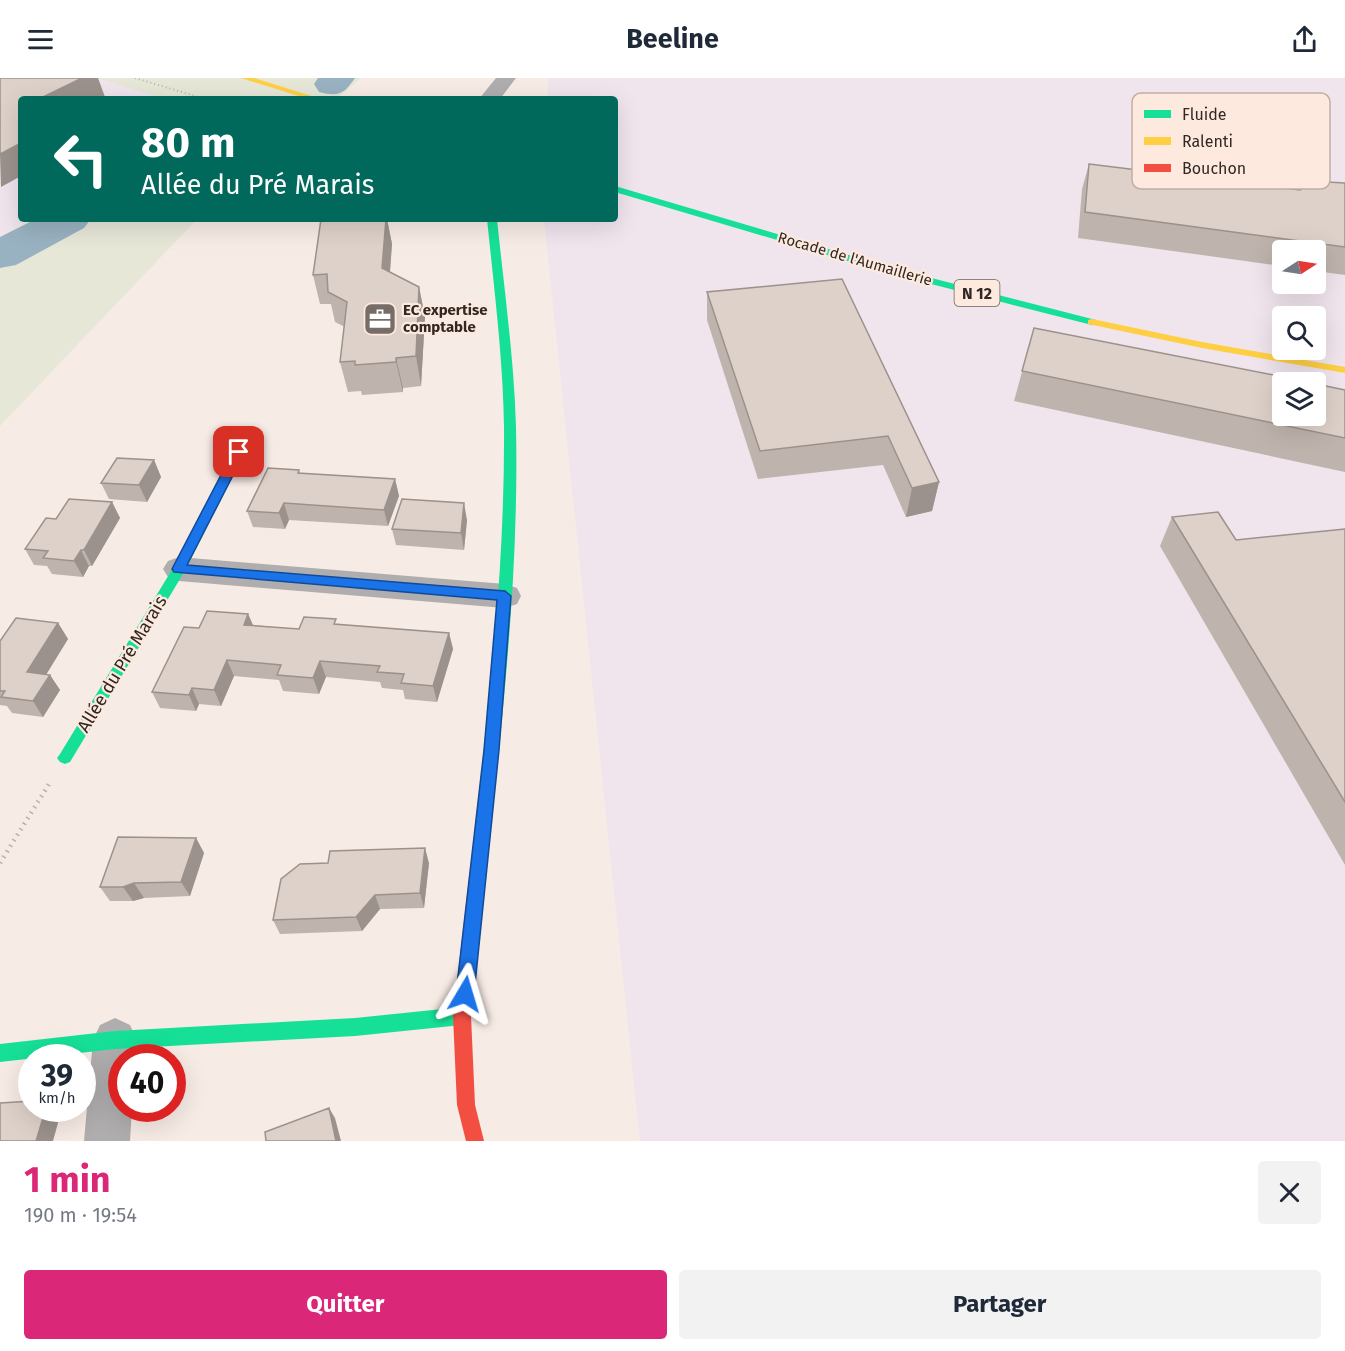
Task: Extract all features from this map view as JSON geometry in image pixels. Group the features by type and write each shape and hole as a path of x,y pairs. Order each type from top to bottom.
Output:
{"street":[{"path":"245,78 306,96"},
{"path":"491,96 506,78"},
{"name":"Rocade de l'Aumaillerie","path":"618,190 931,281 1059,315 1178,340 1345,370"},
{"path":"475,1141 466,1106 462,1016 488,785 505,596 510,453 506,350 492,222"},
{"name":"Allée du Pré Marais","path":"65,758 179,569 249,432"},
{"path":"179,569 505,596"},
{"path":"0,1053 115,1040 355,1027 462,1016"},
{"path":"107,1141 115,1040"}],"path":[{"path":"135,78 195,96"},
{"path":"0,863 65,758"}],"shaded area":[{"path":"0,78 97,78 154,96 18,96 18,222 28,222 0,237"},
{"path":"549,78 1345,78 1345,1141 640,1141 544,222 618,222 618,96 547,96"}],"green space":[{"path":"97,78 361,78 340,96 154,96"},
{"path":"28,222 194,222 0,426 0,237"}],"building":[{"path":"0,78 82,78 45,96 18,96 18,145 0,154"},
{"path":"1089,164 1132,169 1132,189 1300,190 1330,189 1330,182 1345,183 1345,247 1326,244 1326,240 1293,240 1085,212"},
{"name":"EC expertise comptable","path":"321,222 386,222 382,268 419,287 416,356 396,358 396,362 355,365 355,361 340,362 347,302 328,292 327,274 313,275"},
{"path":"842,279 939,482 912,488 888,436 760,451 707,292"},
{"path":"1034,328 1272,375 1272,423 1022,371"},
{"path":"1326,386 1345,390 1345,438 1287,426 1326,426"},
{"path":"117,458 154,460 139,485 101,483"},
{"path":"268,468 299,470 298,473 395,479 384,510 284,503 279,513 247,511"},
{"path":"69,499 112,502 84,550 81,550 74,561 43,558 48,551 25,549 46,518 56,519"},
{"path":"402,499 464,503 461,533 392,529"},
{"path":"1218,512 1236,540 1345,529 1345,802 1172,517"},
{"path":"207,611 248,614 244,625 299,629 304,617 336,619 334,624 449,633 433,686 401,683 404,674 377,672 380,666 320,661 313,678 277,675 281,665 227,660 214,690 192,688 189,695 152,692 184,627 199,628"},
{"path":"16,618 58,623 27,672 50,675 33,701 1,697 5,691 0,691 0,641"},
{"path":"118,837 196,838 181,882 134,883 123,887 100,887"},
{"path":"425,848 420,893 375,895 356,917 273,920 281,879 300,864 328,863 330,851"},
{"path":"18,1102 18,1122 42,1122 36,1141 0,1141 0,1103"},
{"path":"329,1108 336,1141 266,1141 265,1132"}],"waterway":[{"path":"332,84 337,78"},
{"path":"0,255 63,222"}],"traffic: fast":[{"path":"618,190 892,271 1092,322"},
{"path":"481,844 501,650 510,455 507,366 492,222"},
{"path":"65,758 179,569 249,432"},
{"path":"0,1053 115,1040 355,1027 462,1016"}],"traffic: slow":[{"path":"245,78 307,96"},
{"path":"1092,322 1202,345 1345,370"}],"traffic: jam":[{"path":"475,1141 466,1105 462,1016 481,844"}],"place":[{"name":"EC expertise comptable","path":"380,319"}],"route":[{"path":"239,452 179,569 505,596 492,750 465,994"}]}
